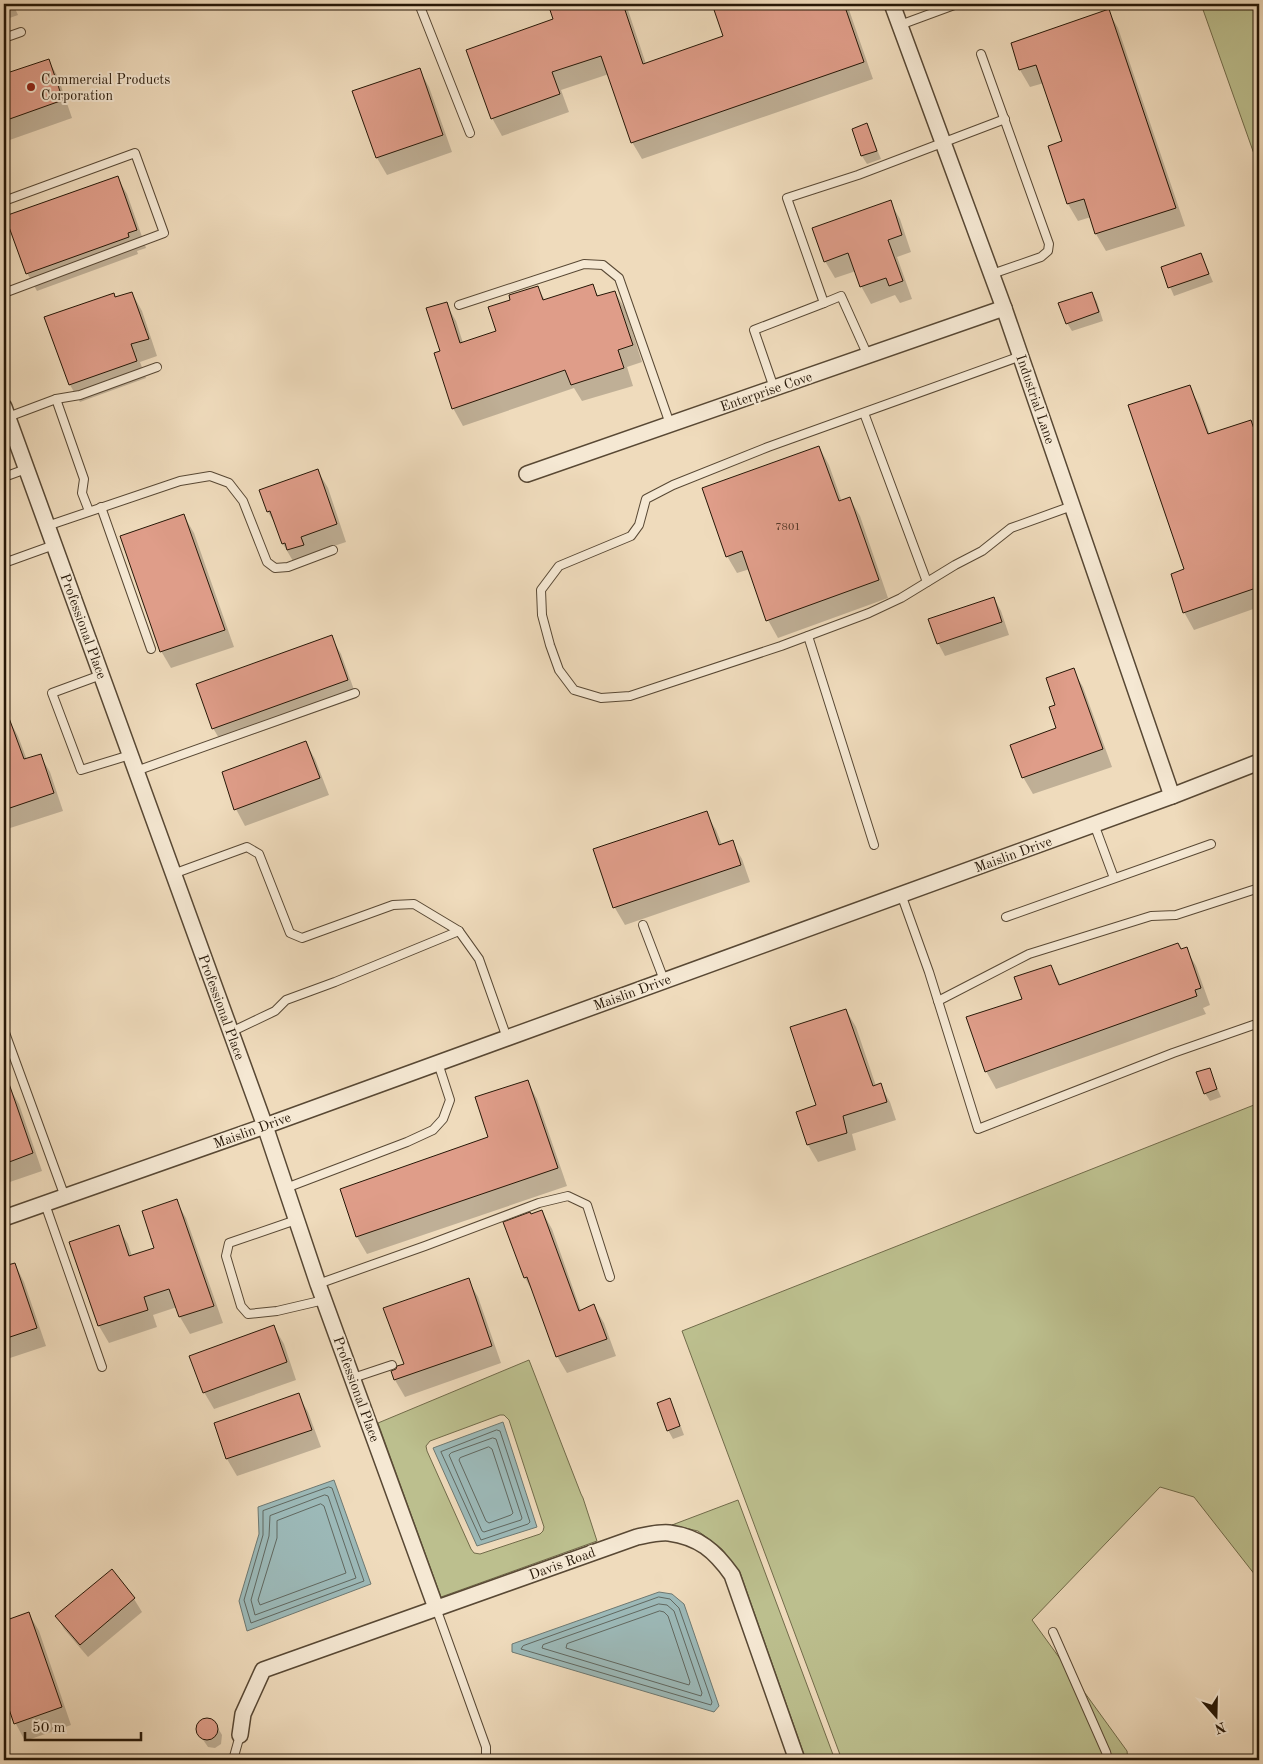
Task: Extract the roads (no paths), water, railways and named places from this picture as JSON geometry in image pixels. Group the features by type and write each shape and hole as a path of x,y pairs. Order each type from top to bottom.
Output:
{"street":[{"name":"Industrial Lane","path":"892,4 1021,356 1172,796"},
{"name":"Enterprise Cove","path":"527,474 1004,308"},
{"name":"Professional Place","path":"6,412 265,1126 318,1284 436,1608"},
{"name":"Maislin Drive","path":"4,1218 265,1126 1172,796 1259,762"},
{"name":"Davis Road","path":"240,1735 243,1714 263,1670 637,1537 667,1532 694,1539 718,1556 732,1575 797,1760"}],"lane":[{"path":"419,4 470,134"},
{"path":"900,24 957,4"},
{"path":"4,38 21,32"},
{"path":"981,54 1049,244 1048,251 1041,257 992,274"},
{"path":"824,303 787,198 858,175 1005,119"},
{"path":"4,201 135,153 164,233 4,293"},
{"path":"459,305 584,264 603,265 619,278 670,424"},
{"path":"774,388 754,330 842,296 868,356"},
{"path":"1021,356 673,484 646,499 639,525 630,536 559,566 542,590 542,615 550,645 559,670 574,690 602,698 630,696 808,636 869,613 901,598 982,551 1011,528 1072,506"},
{"path":"6,412 80,395 157,367"},
{"path":"56,399 84,479 82,493 89,511"},
{"path":"864,413 927,582"},
{"path":"4,477 26,469"},
{"path":"47,526 180,481 210,476 229,484 243,501 267,562 275,568 288,566 333,550"},
{"path":"101,507 151,649"},
{"path":"4,563 54,545"},
{"path":"808,636 874,845"},
{"path":"101,675 52,693 82,770 130,755"},
{"path":"136,771 355,693"},
{"path":"1094,824 1114,878"},
{"path":"1006,917 1211,844"},
{"path":"173,874 247,847 260,854 290,933 302,938 393,905 414,904 459,931 479,959 507,1038"},
{"path":"938,1001 1029,954 1151,916 1176,915 1259,888"},
{"path":"901,894 938,1001 978,1129 1173,1053 1259,1023"},
{"path":"643,925 664,980"},
{"path":"231,1032 275,1011 286,1000 459,931"},
{"path":"4,1030 65,1197"},
{"path":"286,1188 433,1130 443,1119 450,1100 438,1063"},
{"path":"318,1284 540,1202 568,1196 587,1205 610,1277"},
{"path":"45,1204 102,1367"},
{"path":"296,1220 229,1243 226,1256 241,1306 248,1314 277,1311 324,1300"},
{"path":"353,1378 392,1365"},
{"path":"436,1608 486,1747 486,1760"},
{"path":"1053,1632 1108,1760"},
{"path":"233,1760 240,1735"}],"water":[{"path":"503,1422 537,1527 477,1546 433,1448"},
{"path":"334,1480 371,1584 247,1631 239,1601 259,1534 258,1507"},
{"path":"659,1592 672,1594 684,1604 719,1706 714,1712 512,1652 512,1644"}],"place":[{"name":"Commercial Products Corporation","path":"31,87"}]}
